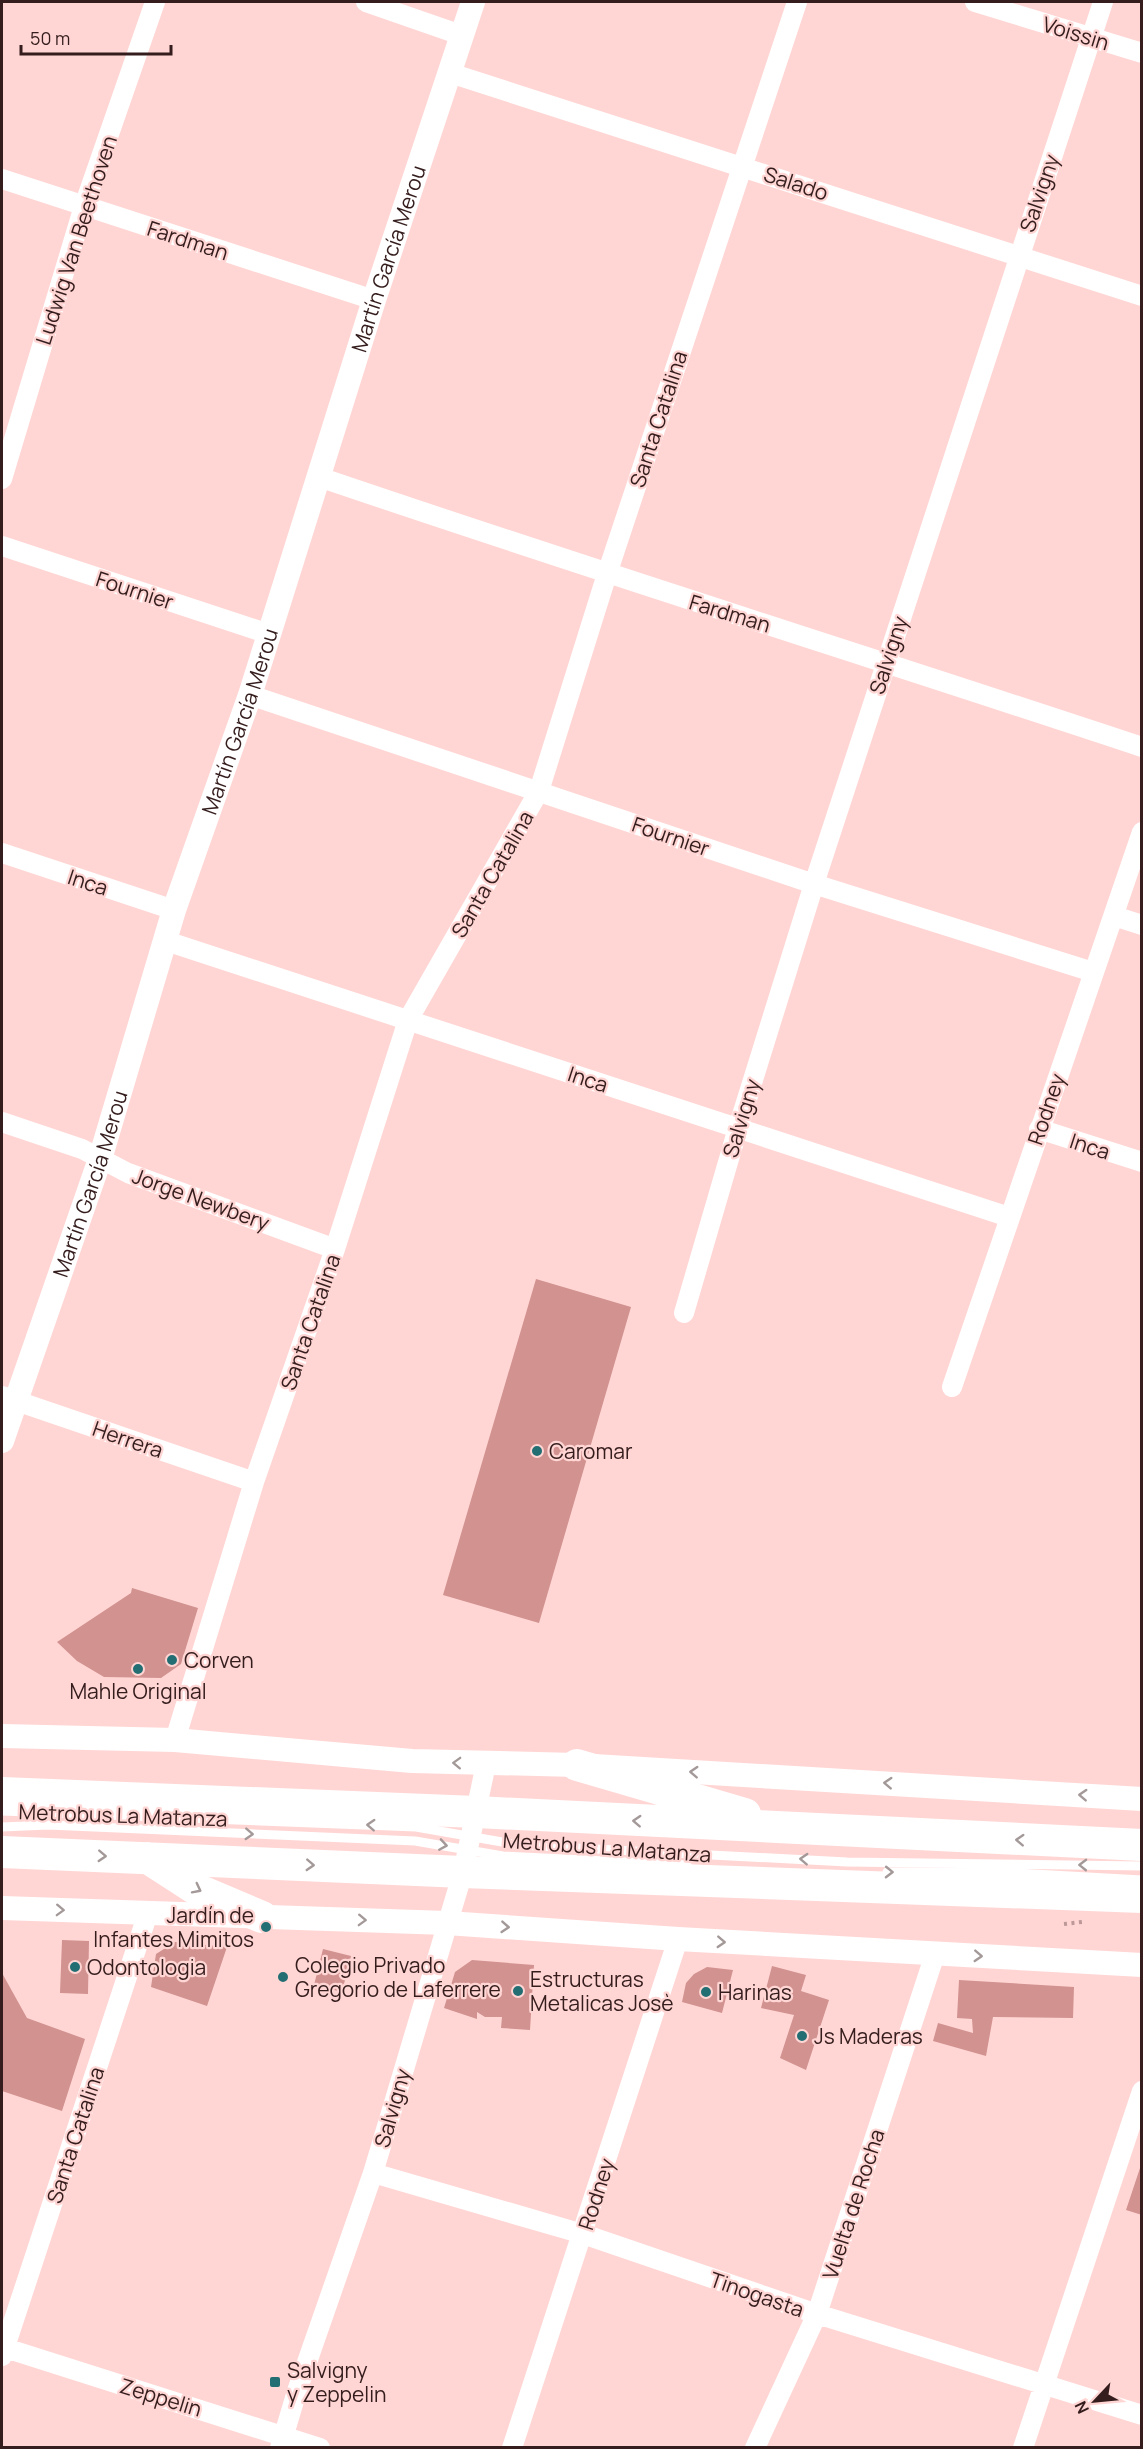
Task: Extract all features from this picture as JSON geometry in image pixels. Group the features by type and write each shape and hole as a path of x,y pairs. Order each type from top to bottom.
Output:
{"highway":[{"path":"577,1765 798,1829"},
{"path":"2,1793 469,1842 1142,1896"},
{"path":"2,1851 147,1858 798,1829 1142,1845"},
{"path":"147,1858 196,1889 262,1917"}],"street":[{"name":"Ludwig Van Beethoven","path":"2,479 84,206 155,2"},
{"path":"366,2 461,35"},
{"name":"Martín García Merou","path":"2,1441 8,1398 100,1159 174,910 250,695 374,300 472,2"},
{"name":"Santa Catalina","path":"175,1740 254,1482 335,1249 408,1020 539,791 607,574 797,2"},
{"name":"Voissin","path":"975,2 1142,53"},
{"name":"Salvigny","path":"684,1312 738,1128 814,884 1103,2"},
{"name":"Salado","path":"450,73 1142,296"},
{"name":"Fardman","path":"2,179 374,300"},
{"name":"Fardman","path":"319,477 607,574 886,662 1142,747"},
{"name":"Fournier","path":"2,546 269,634"},
{"name":"Fournier","path":"250,695 814,884 1093,972"},
{"name":"Rodney","path":"952,1387 1142,832"},
{"name":"Inca","path":"2,853 174,910"},
{"path":"1114,916 1142,925"},
{"name":"Inca","path":"166,941 1009,1217"},
{"name":"Jorge Newbery","path":"2,1122 82,1149 128,1173 335,1249"},
{"name":"Inca","path":"1039,1129 1142,1162"},
{"name":"Herrera","path":"8,1398 254,1482"},
{"path":"2,1736 175,1740 412,1761 577,1765 1142,1799"},
{"name":"Salvigny","path":"282,2441 297,2391 373,2173 447,1923 469,1842 486,1764"},
{"path":"2,1908 447,1923 678,1939 1142,1965"},
{"name":"Santa Catalina","path":"2,2351 148,1913"},
{"name":"Rodney","path":"512,2448 678,1939"},
{"name":"Vuelta de Rocha","path":"755,2448 817,2314 935,1954"},
{"path":"1023,2448 1142,2091"},
{"name":"Tinogasta","path":"373,2173 583,2234 817,2314 1142,2415"},
{"name":"Zeppelin","path":"2,2351 282,2441 320,2448"}],"lane":[{"name":"Metrobus La Matanza","path":"2,1811 417,1827 469,1842 503,1856 840,1872 1014,1874 1142,1880"},
{"name":"Metrobus La Matanza","path":"2,1827 48,1825 469,1842 847,1862 1142,1866"},
{"name":"Metrobus La Matanza","path":"924,1873 1142,1896"}],"building":[{"name":"Caromar","path":"536,1279 631,1307 539,1623 443,1595"},
{"path":"132,1588 198,1608 181,1664 161,1678 104,1677 77,1661 57,1642 131,1593"},
{"name":"Odontologia","path":"62,1940 89,1941 88,1994 60,1993"},
{"path":"175,1942 227,1947 207,2006 151,1987 156,1954"},
{"path":"323,1949 351,1956 342,1992 314,1985"},
{"path":"472,1960 534,1965 530,2030 501,2028 502,2017 485,2017 477,2012 477,2019 444,2008 455,1972"},
{"path":"772,1966 806,1975 801,1991 829,2000 806,2070 780,2058 794,2015 761,2008"},
{"name":"Harinas","path":"707,1967 733,1970 722,2013 682,2002 686,1983 694,1974"},
{"path":"2,1973 27,2018 85,2039 62,2111 2,2091"},
{"path":"959,1980 1074,1987 1073,2018 993,2017 986,2056 933,2041 938,2023 973,2033 972,2019 957,2018"},
{"path":"1142,2162 1142,2215 1126,2210"}],"place":[{"name":"Caromar","path":"537,1451"},
{"name":"Corven","path":"172,1660"},
{"name":"Mahle Original","path":"138,1669"},
{"name":"Jardín de Infantes Mimitos","path":"266,1927"},
{"name":"Odontologia","path":"75,1967"},
{"name":"Colegio Privado Gregorio de Laferrere","path":"283,1977"},
{"name":"Estructuras Metalicas Josè","path":"518,1991"},
{"name":"Harinas","path":"706,1992"},
{"name":"Js Maderas","path":"802,2036"},
{"name":"Salvigny y Zeppelin","path":"275,2382"}]}
